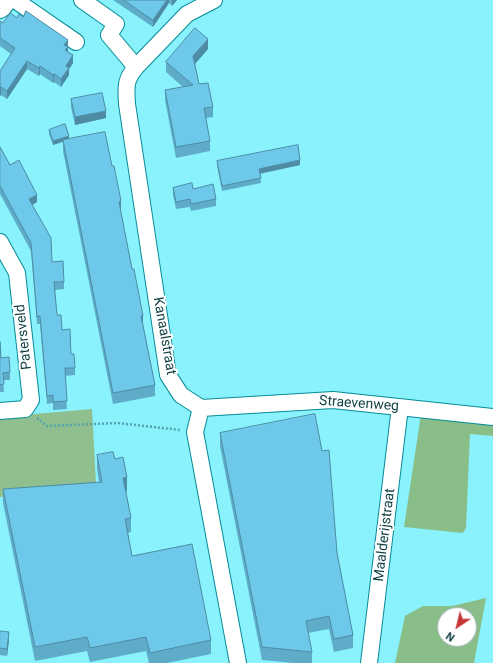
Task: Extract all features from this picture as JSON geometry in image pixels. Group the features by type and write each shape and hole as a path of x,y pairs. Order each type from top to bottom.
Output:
{"street":[{"path":"0,10 9,0"},
{"path":"15,0 76,42"},
{"path":"82,0 116,24 109,35 136,67"},
{"name":"Kanaalstraat","path":"202,408 181,395 168,376 127,104 126,86 129,75 187,14 214,0"},
{"name":"Patersveld","path":"0,242 17,273 31,400 25,409"},
{"name":"Straevenweg","path":"202,408 333,400 493,416"},
{"name":"Maalderijstraat","path":"369,663 400,407"},
{"path":"202,408 195,432 238,663"},
{"path":"0,411 25,409"}],"path":[{"path":"25,409 47,426 118,423 195,432"}],"green space":[{"path":"92,409 96,484 0,497 0,417"},
{"path":"421,414 493,422 493,436 470,434 466,528 463,533 404,527"},
{"path":"486,598 477,647 477,607 437,607 437,647 477,647 474,663 395,663 405,616 423,606 452,606"}],"building":[{"path":"124,0 167,0 153,20"},
{"path":"26,11 68,40 64,45 68,47 65,50 73,55 66,66 69,68 61,79 40,66 39,68 27,61 7,91 1,87 0,89 0,71 15,48 0,38 0,21 3,23 10,13 17,18 19,14 23,17"},
{"path":"195,28 208,39 193,56 199,84 208,83 213,107 204,108 210,141 176,147 165,90 193,85 166,62"},
{"path":"102,93 106,111 75,117 71,99"},
{"path":"65,124 69,136 53,141 49,130"},
{"path":"105,132 121,201 119,202 132,269 134,269 143,316 141,316 155,385 113,393 63,140"},
{"path":"298,145 300,160 259,169 261,178 222,186 217,161"},
{"path":"0,147 10,165 19,160 37,195 29,199 51,238 52,262 63,261 64,282 54,282 57,315 61,315 62,330 70,329 71,354 74,354 75,368 65,368 67,401 53,402 53,395 47,396 40,316 37,317 31,243 0,186"},
{"path":"192,183 193,189 213,184 216,199 191,204 190,199 176,202 173,188"},
{"path":"0,342 1,358 9,357 10,372 3,373 4,384 0,385"},
{"path":"315,414 322,451 329,450 337,553 353,635 334,639 329,616 306,621 312,652 262,647 220,433"},
{"path":"113,452 115,459 123,457 127,477 123,478 131,518 125,519 132,556 192,544 211,640 150,653 146,637 90,648 87,637 35,647 3,489 102,482 97,455"},
{"path":"0,631 9,632 7,649 0,648"}]}
